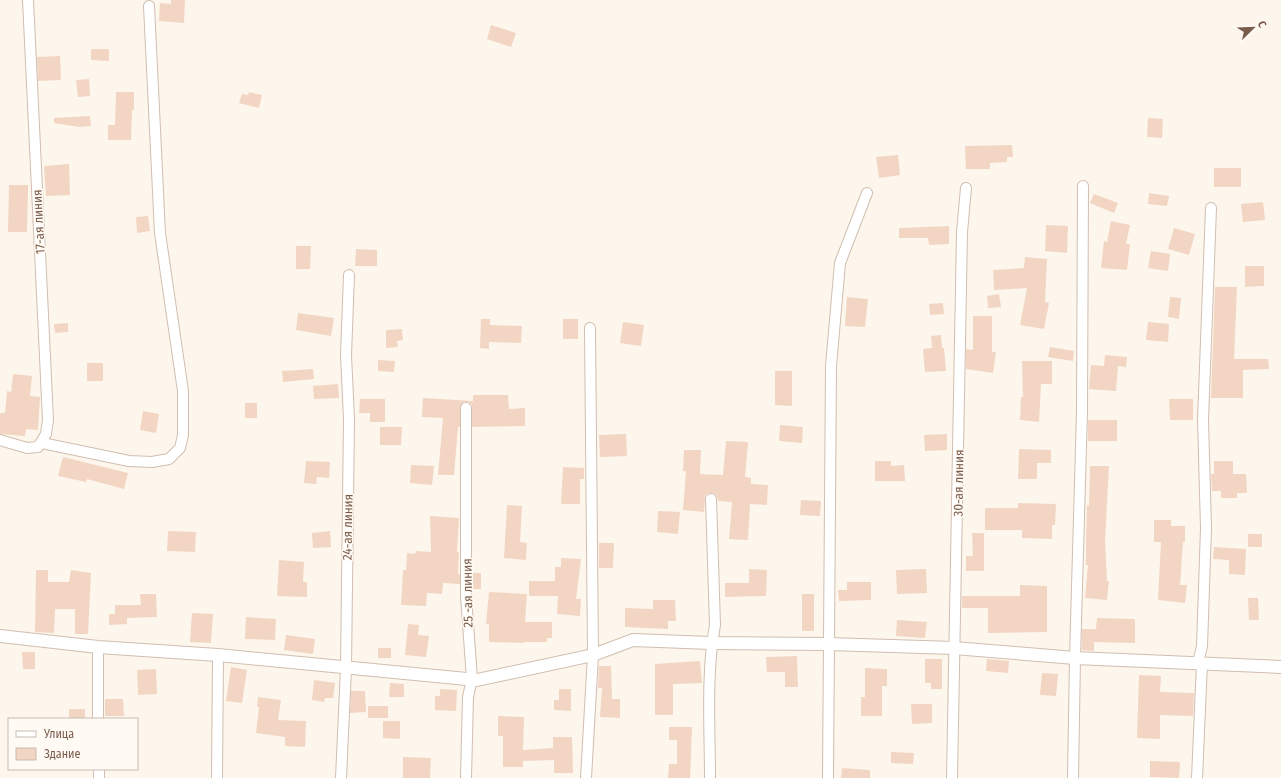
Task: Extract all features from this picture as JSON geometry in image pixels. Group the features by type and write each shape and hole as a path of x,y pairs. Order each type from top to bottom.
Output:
{"street":[{"name":"17-ая линия","path":"28,0 48,420 46,434 42,443"},
{"path":"0,440 27,448 38,447 42,443 129,461 152,462 169,459 180,448 183,435 183,391 160,233 149,6"},
{"path":"1073,778 1074,658 1082,411 1083,186"},
{"name":"30-ая линия","path":"952,778 962,232 966,188"},
{"path":"828,778 831,366 840,263 867,193"},
{"path":"1197,778 1206,528 1203,420 1211,208"},
{"name":"24-ая линия","path":"341,778 346,668 349,419 346,355 348,275"},
{"path":"586,778 593,655 590,328"},
{"name":"25 -ая линия","path":"466,408 466,596 472,679 468,697 466,778"},
{"path":"710,778 712,643 715,625 711,499"},
{"path":"0,636 98,647 218,655 472,679 504,675 593,655 633,640 954,648 1074,658 1281,667"},
{"path":"98,647 98,718"},
{"path":"217,778 218,655"}],"building":[{"path":"171,0 185,0 184,23 159,21 160,3 171,4"},
{"path":"491,25 516,33 511,47 487,39"},
{"path":"91,49 109,49 109,61 91,60"},
{"path":"60,56 61,80 38,81 37,57"},
{"path":"89,79 90,96 78,97 76,80"},
{"path":"116,92 134,92 131,140 108,140 108,125 115,125"},
{"path":"249,92 262,95 259,108 239,103 242,94 248,95"},
{"path":"90,116 91,126 79,127 54,123 54,118"},
{"path":"1148,118 1163,119 1162,138 1147,137"},
{"path":"1012,145 1013,157 1007,157 1007,162 990,163 990,169 966,169 965,146"},
{"path":"898,155 900,175 879,178 876,157"},
{"path":"69,164 70,195 46,196 44,166"},
{"path":"1214,168 1241,168 1241,187 1214,187"},
{"path":"9,185 28,185 27,232 8,232"},
{"path":"1149,193 1169,196 1167,206 1148,204"},
{"path":"1094,194 1118,203 1114,213 1090,203"},
{"path":"1263,202 1265,220 1243,222 1241,204"},
{"path":"148,216 150,231 137,233 136,217"},
{"path":"1111,221 1130,225 1126,244 1130,244 1127,270 1101,268 1104,241 1107,242"},
{"path":"1046,225 1068,226 1067,253 1045,251"},
{"path":"949,226 949,244 929,245 928,238 899,238 899,228"},
{"path":"1174,228 1195,234 1189,255 1168,249"},
{"path":"296,246 311,246 310,269 296,269"},
{"path":"356,249 377,250 377,266 355,266"},
{"path":"1151,251 1170,254 1168,271 1148,268"},
{"path":"1025,257 1047,259 1045,302 1049,303 1044,329 1020,325 1027,288 994,290 993,270 1024,268"},
{"path":"1245,266 1264,266 1264,286 1245,287"},
{"path":"1215,287 1237,287 1234,359 1268,359 1269,369 1243,370 1243,398 1211,398"},
{"path":"999,294 1001,307 988,308 987,296"},
{"path":"847,297 868,299 865,327 845,326"},
{"path":"1170,297 1181,298 1179,319 1168,317"},
{"path":"943,303 944,314 930,315 929,304"},
{"path":"298,313 334,318 331,336 296,330"},
{"path":"973,316 992,316 992,352 996,352 993,373 966,369 966,349 973,350"},
{"path":"481,319 490,319 490,325 522,326 521,343 489,342 489,349 480,348"},
{"path":"563,319 578,319 578,339 563,339"},
{"path":"623,322 644,325 641,346 620,343"},
{"path":"1148,322 1169,324 1168,342 1146,340"},
{"path":"68,323 68,332 55,333 54,324"},
{"path":"402,329 403,340 397,341 398,347 386,348 386,330"},
{"path":"941,335 946,371 925,372 923,349 932,348 931,336"},
{"path":"1050,347 1074,351 1073,361 1048,357"},
{"path":"1105,355 1127,357 1126,367 1118,366 1116,391 1089,389 1091,365 1104,366"},
{"path":"378,360 395,361 394,372 378,371"},
{"path":"1022,361 1052,361 1052,384 1041,384 1039,422 1020,420 1021,397 1023,397"},
{"path":"87,363 103,363 103,381 87,381"},
{"path":"313,369 314,379 283,382 282,371"},
{"path":"775,371 792,371 792,406 775,405"},
{"path":"13,374 32,376 30,396 40,397 38,430 26,429 25,436 0,434 0,413 5,413 7,391 11,392"},
{"path":"338,384 339,398 314,399 313,386"},
{"path":"473,395 508,395 509,409 525,408 525,426 472,427 472,405 469,402 463,402 460,408 460,427 458,427 454,475 438,475 443,418 422,417 423,398 473,401"},
{"path":"360,399 385,399 385,422 370,422 370,413 359,413"},
{"path":"1169,399 1193,399 1193,420 1170,420"},
{"path":"245,403 257,403 257,418 245,418"},
{"path":"143,411 159,414 156,433 140,430"},
{"path":"1088,420 1117,420 1117,441 1088,441"},
{"path":"780,425 803,427 802,443 779,441"},
{"path":"380,427 402,427 401,445 380,445"},
{"path":"626,434 627,456 600,457 599,435"},
{"path":"947,434 947,450 925,451 924,435"},
{"path":"726,441 748,442 745,477 751,478 751,484 768,485 767,505 750,504 748,540 729,539 732,502 718,501 717,496 714,493 708,493 705,496 704,512 683,510 686,471 683,471 684,450 701,450 700,474 723,475"},
{"path":"1019,449 1051,450 1051,463 1037,463 1037,479 1018,479"},
{"path":"63,457 128,473 124,489 87,479 86,482 58,476"},
{"path":"306,461 330,462 329,478 317,477 316,484 304,483"},
{"path":"875,461 891,461 891,466 904,465 905,481 875,481"},
{"path":"1214,461 1233,461 1233,474 1246,474 1247,493 1237,493 1237,498 1221,498 1221,491 1212,491 1211,474 1214,474"},
{"path":"411,465 434,466 432,485 410,483"},
{"path":"1090,466 1109,466 1105,542 1107,581 1109,581 1107,600 1085,598 1088,565 1086,565 1086,537 1087,505 1089,506"},
{"path":"563,467 584,468 584,479 580,479 580,504 561,504"},
{"path":"801,500 821,501 820,516 800,515"},
{"path":"1018,503 1056,504 1055,525 1052,525 1052,539 1022,538 1022,530 985,530 985,508 1018,508"},
{"path":"507,505 522,506 520,542 527,543 526,560 504,558"},
{"path":"658,511 680,512 678,534 657,532"},
{"path":"430,516 459,518 457,552 459,552 458,574 460,574 460,584 443,583 442,594 427,593 426,606 401,605 403,570 406,570 407,553 415,554 416,551 431,552"},
{"path":"1154,520 1171,520 1171,526 1185,526 1185,542 1183,542 1180,585 1187,585 1185,603 1158,600 1161,542 1154,542"},
{"path":"168,531 196,532 195,552 167,551"},
{"path":"330,531 331,547 313,548 312,533"},
{"path":"972,533 984,533 984,571 966,571 966,556 973,556"},
{"path":"1248,534 1262,534 1262,547 1248,547"},
{"path":"599,543 614,543 613,568 599,568"},
{"path":"1214,547 1246,549 1245,575 1229,574 1229,560 1213,559"},
{"path":"561,558 581,559 576,599 581,599 580,616 557,614 558,596 529,596 529,581 555,581 555,567 561,567"},
{"path":"279,560 304,562 303,582 307,582 307,597 277,596"},
{"path":"749,569 767,570 766,596 725,597 725,583 749,583"},
{"path":"926,569 927,593 897,594 896,570"},
{"path":"36,570 48,570 48,582 69,582 71,570 91,573 88,634 75,634 75,609 55,609 54,633 35,632"},
{"path":"472,573 481,573 481,589 472,589"},
{"path":"847,582 871,582 871,600 839,601 838,590 847,590"},
{"path":"1020,585 1047,586 1047,632 988,633 988,608 962,608 962,596 1020,596"},
{"path":"489,592 527,594 525,622 552,622 552,638 547,638 547,642 489,642 489,624 486,624"},
{"path":"140,594 156,594 157,617 127,618 127,624 109,625 109,614 115,614 115,605 141,605"},
{"path":"802,594 814,594 814,631 802,631"},
{"path":"1248,598 1258,598 1259,620 1249,620"},
{"path":"653,600 675,600 676,621 668,621 668,629 625,627 625,608 653,609"},
{"path":"192,613 213,614 211,643 190,642"},
{"path":"246,617 276,619 275,640 245,639"},
{"path":"1097,618 1135,619 1135,643 1094,642 1094,651 1082,650 1082,629 1096,629"},
{"path":"897,620 927,622 925,638 896,636"},
{"path":"408,624 419,625 418,635 429,636 426,657 405,655"},
{"path":"286,635 315,639 313,654 284,650"},
{"path":"378,648 391,648 391,658 378,658"},
{"path":"22,652 35,652 35,669 23,669"},
{"path":"797,656 798,687 785,687 785,672 767,672 766,657"},
{"path":"925,659 942,659 942,689 931,689 931,683 925,683"},
{"path":"987,659 1009,661 1008,673 986,671"},
{"path":"700,661 702,683 673,684 673,715 655,715 655,664"},
{"path":"599,666 611,666 612,699 620,699 620,718 600,717 602,688 598,688"},
{"path":"231,667 247,670 242,703 226,701"},
{"path":"865,668 887,669 887,686 882,686 882,716 861,716 861,697 865,697"},
{"path":"156,669 157,694 138,695 137,670"},
{"path":"1042,673 1058,674 1056,696 1040,695"},
{"path":"1139,675 1161,676 1160,692 1194,693 1193,716 1160,715 1160,739 1137,738"},
{"path":"314,680 335,683 333,698 325,698 324,702 312,700"},
{"path":"390,683 404,684 404,697 389,697"},
{"path":"440,689 457,690 456,711 435,710 435,696 440,696"},
{"path":"559,689 571,689 571,711 554,710 554,700 559,700"},
{"path":"351,691 365,691 366,712 350,713"},
{"path":"258,697 281,700 278,720 306,721 305,747 285,746 285,737 256,733 259,707 257,707"},
{"path":"105,699 123,699 124,716 105,716"},
{"path":"911,704 932,704 932,723 912,724"},
{"path":"368,706 388,706 388,718 368,718"},
{"path":"69,709 85,709 85,718 69,718"},
{"path":"498,716 524,717 523,750 553,748 553,737 572,737 573,773 554,773 554,760 523,761 523,767 503,767 503,736 498,736"},
{"path":"383,721 400,721 400,739 383,738"},
{"path":"669,727 692,727 690,778 668,778 669,764 677,764 677,740 669,740"},
{"path":"891,752 914,753 913,764 891,763"},
{"path":"403,757 431,758 430,778 403,778"},
{"path":"1150,761 1180,762 1179,778 1150,777"},
{"path":"842,768 870,770 870,778 841,778"}]}
